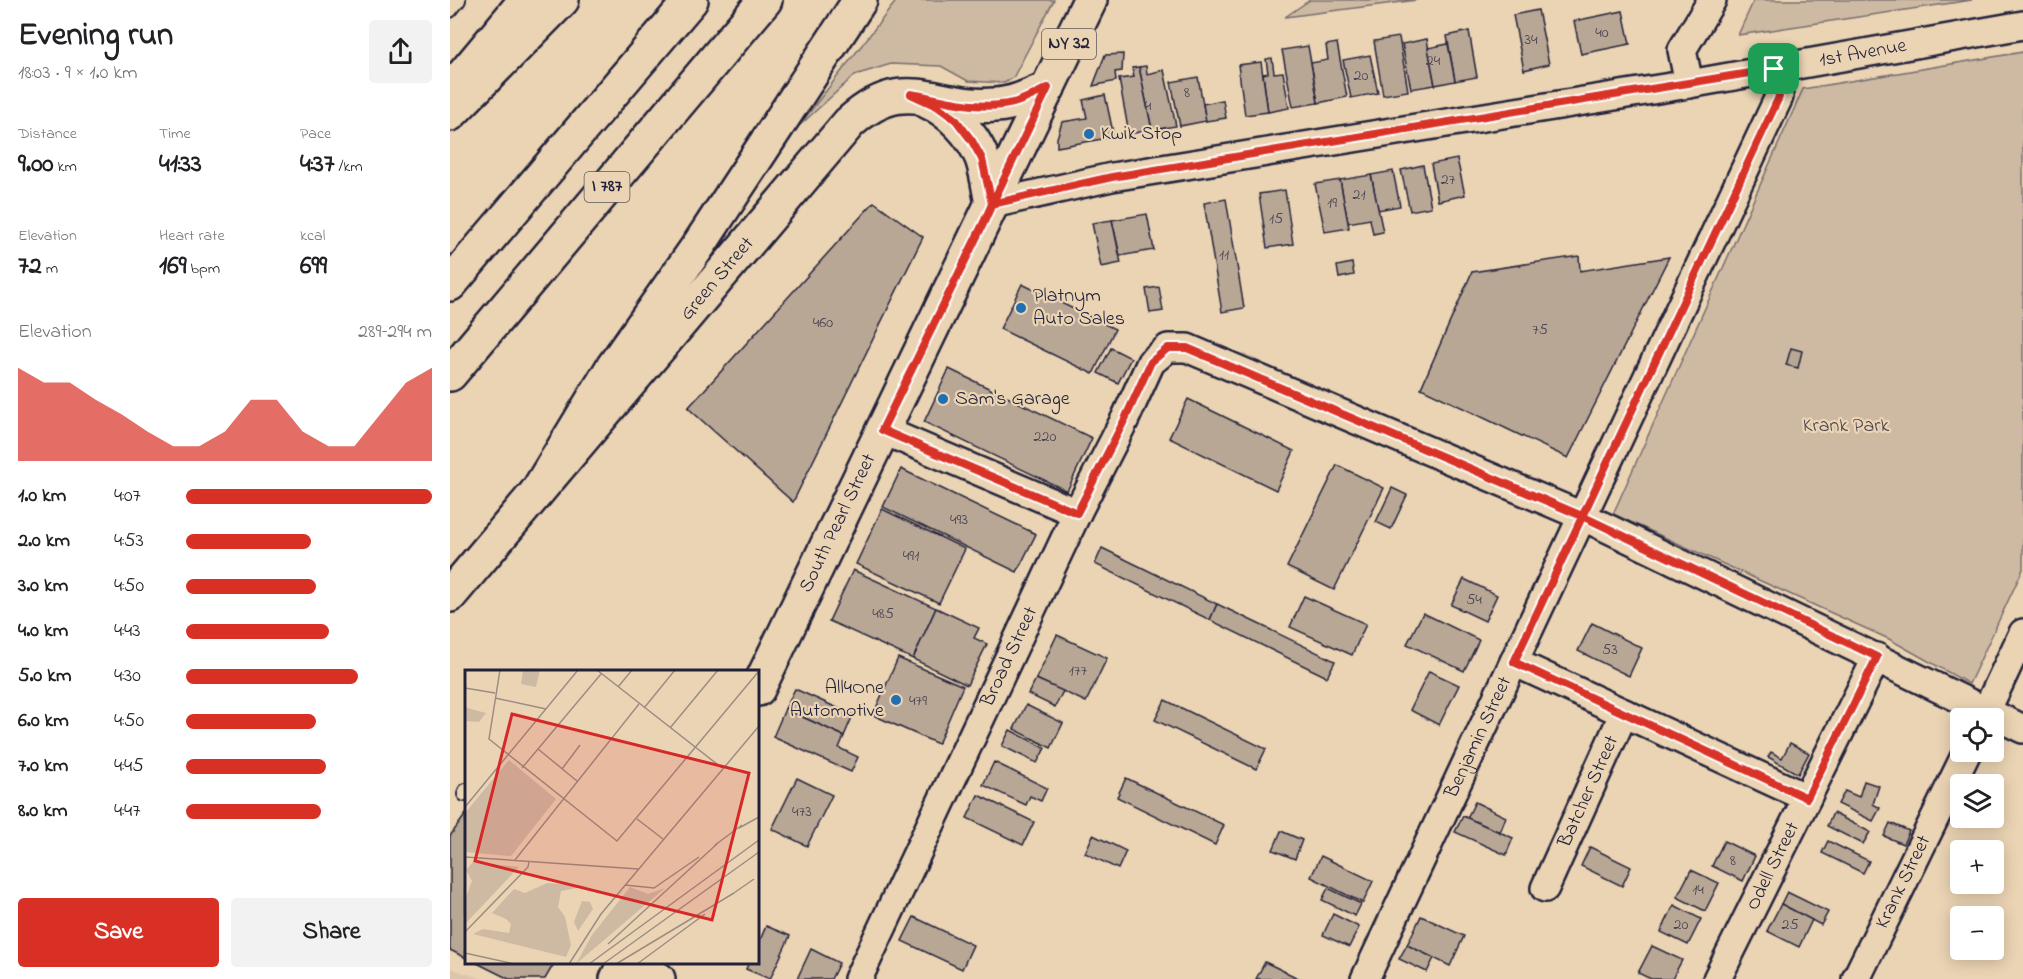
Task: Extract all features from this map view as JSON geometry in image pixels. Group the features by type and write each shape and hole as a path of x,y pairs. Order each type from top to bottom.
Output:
{"main road":[{"path":"450,91 526,0"},
{"path":"450,114 562,0"},
{"path":"450,284 691,0"},
{"name":"I 787","path":"450,374 765,0"},
{"path":"537,492 611,370 699,245 860,0"},
{"name":"South Pearl Street","path":"759,687 1090,0"},
{"name":"Green Street","path":"450,595 863,109 877,101 911,94 964,104 1013,103 1048,88"},
{"path":"911,94 937,106 956,120 972,141 982,159 992,204"},
{"path":"622,969 658,979"}],"street":[{"path":"1689,84 1682,50 1712,0"},
{"name":"1st Avenue","path":"992,204 1112,177 1689,84 2023,25"},
{"name":"Benjamin Street","path":"1365,979 1779,97 1774,69"},
{"name":"Broad Street","path":"858,979 1077,513 1151,362 1168,348 1187,348 1582,516"},
{"path":"882,430 1077,513"},
{"path":"1582,516 1877,657 1974,708"},
{"path":"1988,708 2023,633"},
{"name":"Odell Street","path":"1717,979 1877,657"},
{"path":"1514,662 1624,713"},
{"name":"Batcher Street","path":"1545,888 1624,713 1807,798"},
{"path":"2004,722 2023,729"},
{"name":"Krank Street","path":"1856,979 1962,762"}],"lane":[{"path":"450,10 458,0"}],"shaded area":[{"path":"450,968 483,979 450,979"}],"green space":[{"path":"897,0 1054,0 1013,78 1004,83 968,81 941,66 891,64 855,75 798,127"},
{"path":"1310,0 1417,0 1285,17"},
{"path":"1754,0 1972,0 1738,35"},
{"name":"Krank Park","path":"2023,52 2023,569 1969,684 1889,639 1613,514 1803,89"}],"building":[{"path":"1538,10 1549,64 1524,70 1513,15"},
{"path":"1623,11 1630,44 1581,54 1574,21"},
{"path":"1469,31 1477,77 1455,81 1447,36"},
{"path":"1399,37 1408,91 1383,95 1374,41"},
{"path":"1427,39 1435,85 1411,89 1402,44"},
{"path":"1337,43 1347,97 1318,103 1311,63 1328,60 1326,45"},
{"path":"1448,44 1455,81 1435,85 1428,48"},
{"path":"1308,46 1318,103 1293,107 1282,50"},
{"path":"1123,54 1122,71 1115,72 1116,81 1093,86 1105,55"},
{"path":"1370,55 1378,93 1351,98 1343,60"},
{"path":"1272,58 1274,73 1283,72 1289,108 1268,112 1263,74 1268,73 1266,59"},
{"path":"1261,62 1268,112 1245,115 1238,65"},
{"path":"1146,66 1147,74 1164,70 1176,126 1152,130 1139,67"},
{"path":"1139,67 1152,130 1129,134 1119,79 1134,77 1132,68"},
{"path":"1198,77 1206,121 1180,126 1171,82"},
{"path":"1105,95 1114,137 1057,147 1062,122 1087,118 1083,100"},
{"path":"1223,100 1226,118 1206,121 1203,104"},
{"path":"1457,159 1465,195 1438,201 1431,164"},
{"path":"1423,165 1431,207 1410,211 1401,170"},
{"path":"1393,171 1400,206 1378,210 1371,175"},
{"path":"1371,175 1383,232 1373,234 1370,219 1348,223 1340,180"},
{"path":"1340,180 1349,228 1325,232 1315,184"},
{"path":"1285,190 1293,244 1267,248 1259,194"},
{"path":"1226,199 1244,308 1222,312 1204,203"},
{"path":"874,202 923,237 793,502 688,408"},
{"path":"1147,214 1154,250 1120,256 1112,220"},
{"path":"1112,220 1121,263 1101,267 1092,223"},
{"path":"1579,256 1580,271 1669,257 1568,458 1421,388 1472,272"},
{"path":"1352,263 1354,275 1339,278 1337,266"},
{"path":"1022,284 1115,329 1093,374 1000,329"},
{"path":"1159,287 1163,311 1150,313 1146,289"},
{"path":"1111,348 1131,358 1118,383 1098,373"},
{"path":"1791,348 1802,351 1798,368 1786,365"},
{"path":"949,369 1092,438 1067,491 924,422"},
{"path":"1188,399 1294,451 1276,490 1169,438"},
{"path":"1337,465 1384,488 1334,590 1287,567"},
{"path":"901,469 1036,534 1017,572 883,507"},
{"path":"1392,488 1407,495 1391,529 1376,522"},
{"path":"882,509 965,549 939,603 856,564"},
{"path":"1102,548 1217,604 1210,620 1095,564"},
{"path":"853,570 936,608 913,659 829,621"},
{"path":"1464,579 1497,595 1485,621 1451,605"},
{"path":"1304,596 1366,624 1352,655 1290,627"},
{"path":"1217,604 1335,661 1327,677 1210,620"},
{"path":"936,608 979,628 974,638 987,644 967,685 913,659"},
{"path":"1423,613 1479,640 1464,671 1407,644"},
{"path":"1592,623 1642,648 1629,676 1578,651"},
{"path":"1057,635 1107,658 1086,702 1036,679"},
{"path":"898,658 963,686 938,744 873,715"},
{"path":"1429,671 1459,685 1439,725 1410,710"},
{"path":"1036,679 1063,691 1055,707 1028,694"},
{"path":"795,689 853,715 844,736 785,709"},
{"path":"1165,700 1266,749 1256,769 1155,720"},
{"path":"1026,705 1063,723 1051,748 1014,729"},
{"path":"785,709 844,736 839,748 858,757 851,772 773,737"},
{"path":"1010,730 1045,748 1037,763 1002,746"},
{"path":"1790,743 1809,753 1798,774 1768,757 1771,752 1782,758"},
{"path":"994,762 1047,788 1041,801 1030,796 1026,805 983,785"},
{"path":"797,778 832,795 807,846 772,829"},
{"path":"1126,778 1224,825 1215,845 1117,797"},
{"path":"1864,781 1879,786 1873,804 1880,808 1873,821 1838,804 1845,791 1859,797"},
{"path":"978,795 1034,822 1023,845 967,818"},
{"path":"1475,802 1506,817 1500,832 1467,818"},
{"path":"1833,813 1870,832 1863,844 1827,826"},
{"path":"465,815 465,958 450,950 450,836"},
{"path":"1463,816 1513,838 1506,855 1455,832"},
{"path":"1890,823 1909,831 1903,844 1884,836"},
{"path":"1281,831 1302,840 1295,859 1273,850"},
{"path":"1093,835 1126,851 1118,869 1085,853"},
{"path":"1724,841 1755,856 1743,881 1712,866"},
{"path":"1828,841 1869,861 1863,873 1822,853"},
{"path":"1590,847 1631,867 1622,886 1581,866"},
{"path":"1321,856 1373,881 1363,903 1311,877"},
{"path":"1691,870 1719,883 1705,911 1677,897"},
{"path":"1328,888 1361,904 1355,916 1322,900"},
{"path":"1787,892 1828,912 1821,925 1781,904"},
{"path":"1781,904 1812,920 1799,947 1767,931"},
{"path":"1674,905 1701,919 1688,945 1661,932"},
{"path":"1333,914 1359,927 1349,947 1323,935"},
{"path":"1421,916 1464,936 1450,966 1407,945"},
{"path":"914,917 973,945 962,969 902,941"},
{"path":"766,926 790,936 770,979 746,969 748,964 759,964 759,943"},
{"path":"1407,945 1434,958 1427,972 1399,959"},
{"path":"1652,946 1682,960 1672,979 1651,979 1638,973"},
{"path":"811,949 839,963 831,979 797,979"},
{"path":"1265,962 1300,979 1256,979"},
{"path":"479,964 554,964 545,979 509,979"}],"place":[{"name":"Kwik Stop","path":"1089,134"},
{"name":"Platnym Auto Sales","path":"1021,308"},
{"name":"Sam's Garage","path":"943,399"},
{"name":"All4One Automotive","path":"896,700"}],"route":[{"path":"1774,69 1112,177 992,204 982,159 972,141 956,120 937,106 911,94 964,104 992,105 1013,103 1048,88 992,204 984,222 882,430 1077,513 1151,362 1168,348 1187,348 1582,516 1877,657 1807,798 1514,662 1582,516 1779,97 1774,69"}]}
